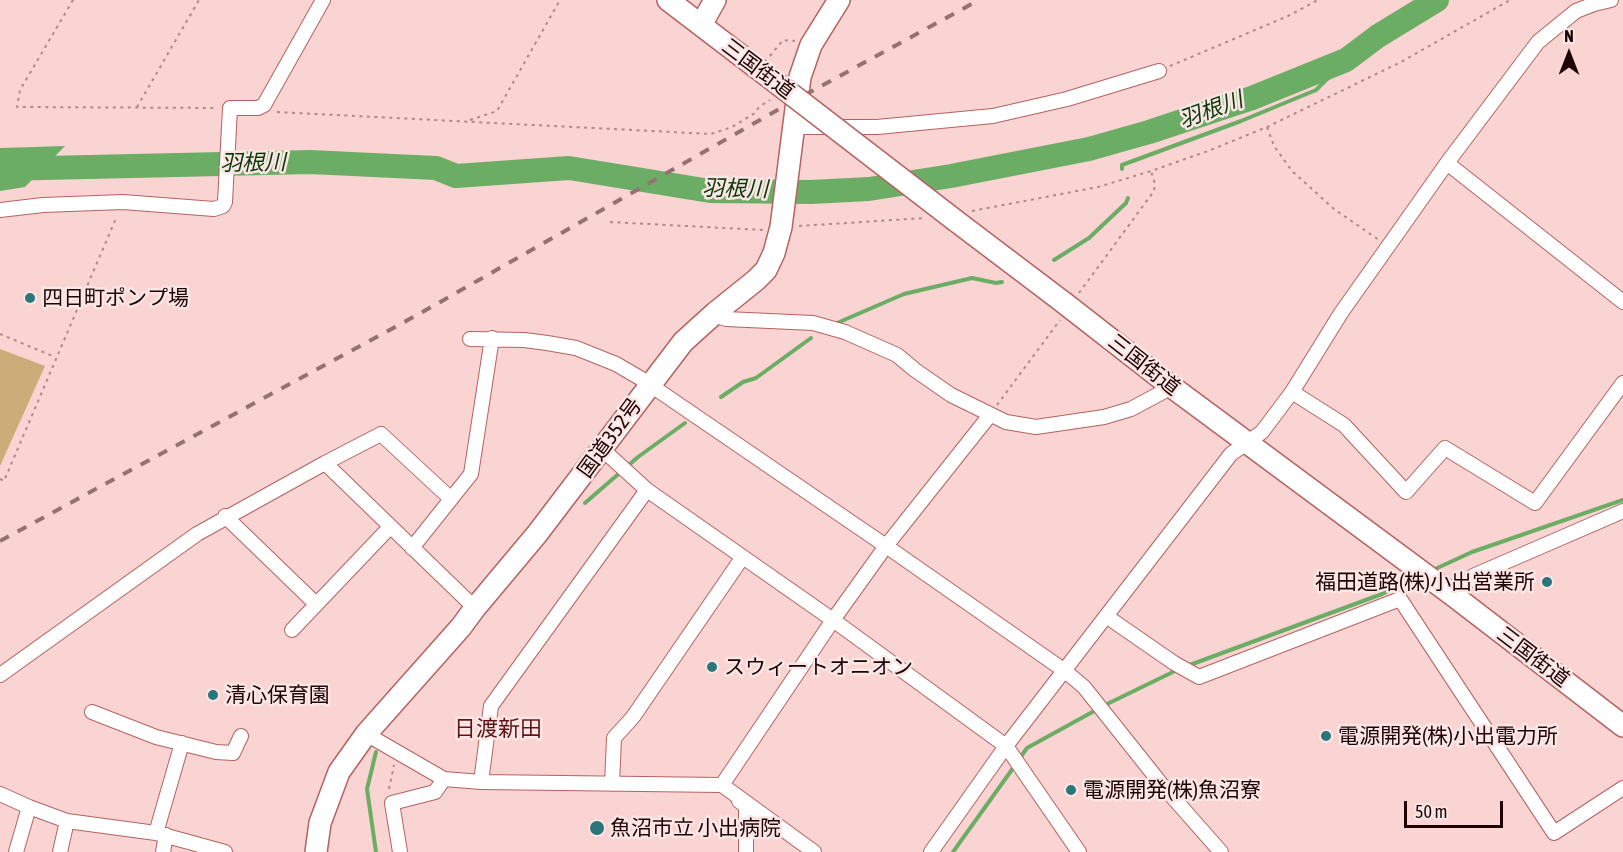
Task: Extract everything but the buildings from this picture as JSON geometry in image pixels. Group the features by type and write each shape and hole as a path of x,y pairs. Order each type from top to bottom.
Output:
{"highway":[{"name":"三国街道","path":"668,0 961,216 1172,387 1454,596 1623,726"},
{"path":"701,25 716,0"},
{"name":"国道352号","path":"316,852 320,823 339,772 366,734 461,627 544,525 683,342 766,270 774,253 782,224 794,131 788,87 838,0"}],"street":[{"path":"0,210 43,205 123,202 214,209 223,206 230,111 258,108 264,105 323,0"},
{"path":"931,852 1006,746 1231,454 1262,432 1292,392 1341,313 1388,246 1538,42 1576,10 1611,0"},
{"path":"794,131 895,126 993,116 1067,99 1159,71"},
{"path":"1447,163 1623,302"},
{"path":"715,313 726,319 813,323 844,332 897,355 951,395 990,415 1006,422 1036,427 1104,417 1131,409 1172,387"},
{"path":"412,548 471,474 492,338"},
{"path":"470,339 524,340 576,348 616,364 886,546 1065,671 1084,687 1162,786 1221,852"},
{"path":"1292,392 1344,425 1406,492 1445,448 1535,503 1623,383"},
{"path":"722,785 833,620 886,546 990,415"},
{"path":"0,675 166,555 225,516 381,434 451,499"},
{"path":"602,449 647,490 833,620 1006,746 1079,852"},
{"path":"325,463 475,608"},
{"path":"481,782 491,706 647,490"},
{"path":"1454,596 1473,576 1623,511"},
{"path":"225,516 316,604"},
{"path":"292,630 390,527"},
{"path":"612,783 614,738 633,717 742,558"},
{"path":"1106,616 1174,663 1199,677 1400,599 1554,833 1623,789"},
{"path":"92,712 156,737 216,752 233,753 241,736"},
{"path":"366,734 444,779 481,782 722,785 814,852"},
{"path":"163,852 161,834 182,743"},
{"path":"400,852 392,803 435,792 444,779"},
{"path":"722,785 746,806 746,852"},
{"path":"0,794 67,821 161,834 225,852"},
{"path":"16,852 29,807"},
{"path":"60,852 67,821"}],"path":[{"path":"73,0 20,90 17,106 136,106 230,111"},
{"path":"136,106 199,0"},
{"path":"467,121 497,111 561,0"},
{"path":"1159,71 1288,16 1317,0"},
{"path":"961,216 1098,187 1208,152 1267,127 1401,62 1510,0"},
{"path":"770,56 783,40 801,41"},
{"path":"264,105 274,111 711,134 732,127 755,113 759,107 788,87"},
{"path":"1267,127 1274,146 1292,171 1335,209 1388,246"},
{"path":"0,479 4,481 123,202"},
{"path":"782,224 933,216"},
{"path":"610,222 748,228"},
{"path":"0,334 56,358"},
{"path":"392,803 389,789 397,752"}],"shaded area":[{"path":"65,146 25,187 0,191 0,148"},
{"path":"0,349 45,366 0,466"}],"waterway":[{"name":"羽根川","path":"0,169 310,162 436,168 456,176 569,168 710,191 811,192 869,189 951,176 1089,149 1252,98 1346,60 1378,36 1437,0"},
{"path":"1122,169 1122,165 1241,121 1316,90 1346,60"},
{"path":"1054,260 1089,238 1126,203 1128,198"},
{"path":"837,323 904,294 972,278 1002,282"},
{"path":"721,397 743,382 756,378 811,338"},
{"path":"585,503 638,457 685,423"},
{"path":"1433,570 1472,552 1623,500"},
{"path":"1187,666 1382,594 1418,577"},
{"path":"1103,706 1177,670"},
{"path":"1020,758 1027,748 1096,710"},
{"path":"376,752 367,789 376,852"},
{"path":"953,852 1016,764"}],"railway":[{"path":"0,541 419,314 781,108 979,0"}],"place":[{"name":"四日町ポンプ場","path":"30,298"},
{"name":"福田道路(株)小出営業所","path":"1547,582"},
{"name":"スウィートオニオン","path":"712,667"},
{"name":"清心保育園","path":"213,695"},
{"name":"電源開発(株)小出電力所","path":"1326,736"},
{"name":"電源開発(株)魚沼寮","path":"1071,790"},
{"name":"魚沼市立 小出病院","path":"597,828"}],"district":[{"name":"日渡新田","path":"498,729"}]}
